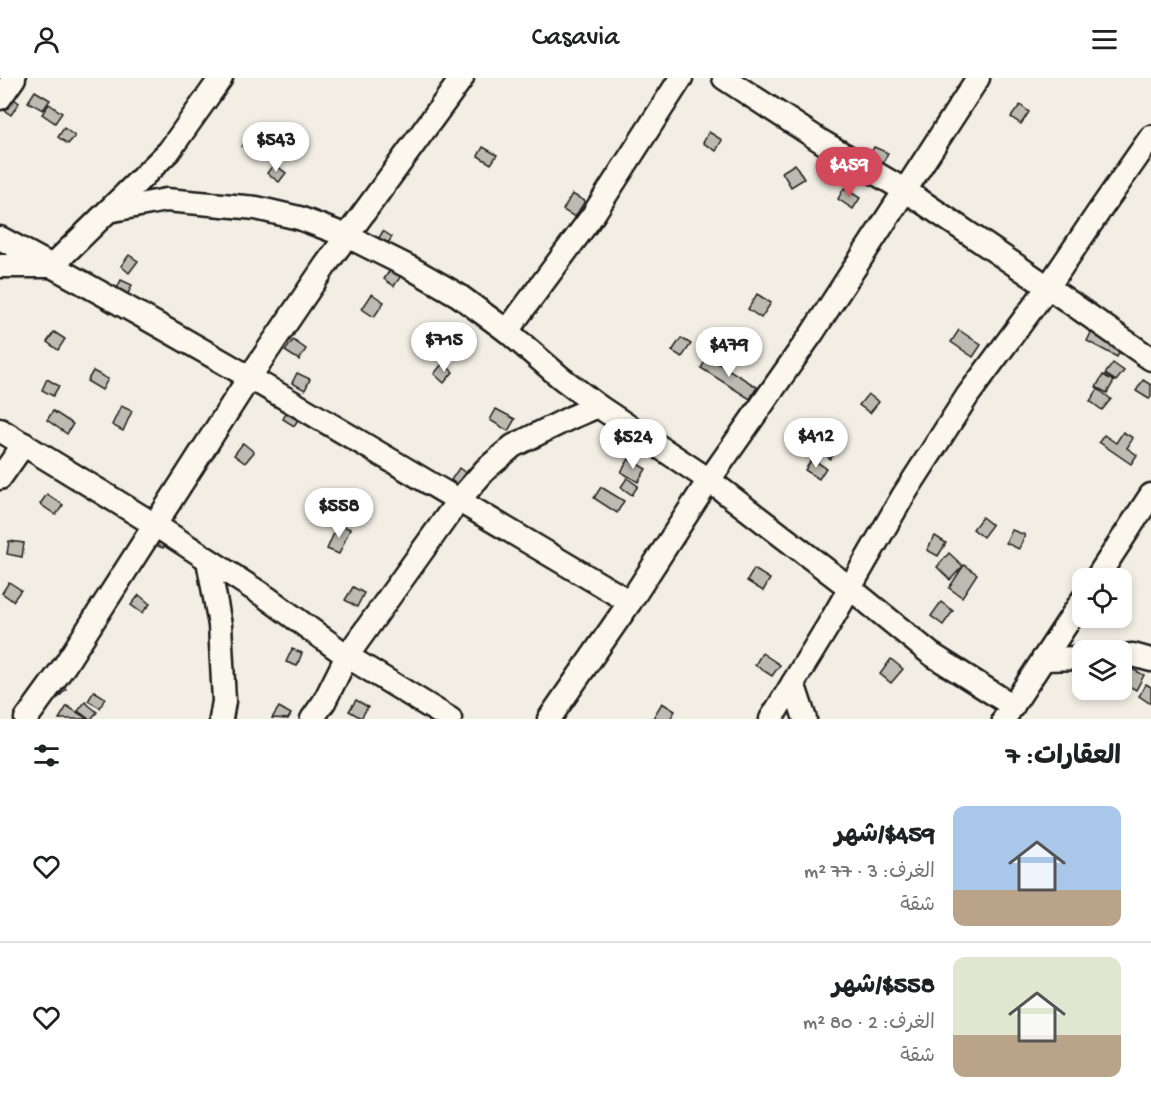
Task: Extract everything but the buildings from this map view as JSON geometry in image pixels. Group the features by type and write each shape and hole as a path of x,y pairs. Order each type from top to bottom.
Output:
{"street":[{"path":"0,98 14,78"},
{"path":"0,266 52,266 169,151 221,78"},
{"path":"26,719 65,665 249,378 347,236 462,78"},
{"path":"507,331 593,215 681,78"},
{"path":"724,78 824,143 906,191 1151,359"},
{"path":"549,719 630,602 709,480 813,332 978,78"},
{"path":"771,719 903,496 968,395 1048,287 1151,137"},
{"path":"108,211 166,200 256,208 299,218 347,236 411,268 458,295 507,331 598,406 709,480 850,588 931,654 1009,712 1072,616"},
{"path":"0,238 249,378 630,602"},
{"path":"312,719 324,702 347,656 458,501 486,469 513,446 598,406"},
{"path":"0,429 155,525 266,597 347,656 450,719"},
{"path":"0,478 24,444"},
{"path":"1103,568 1151,495"},
{"path":"208,560 220,625 224,701 221,719"},
{"path":"1132,655 1151,660"},
{"path":"1043,659 1072,658"},
{"path":"793,683 805,719"}]}
